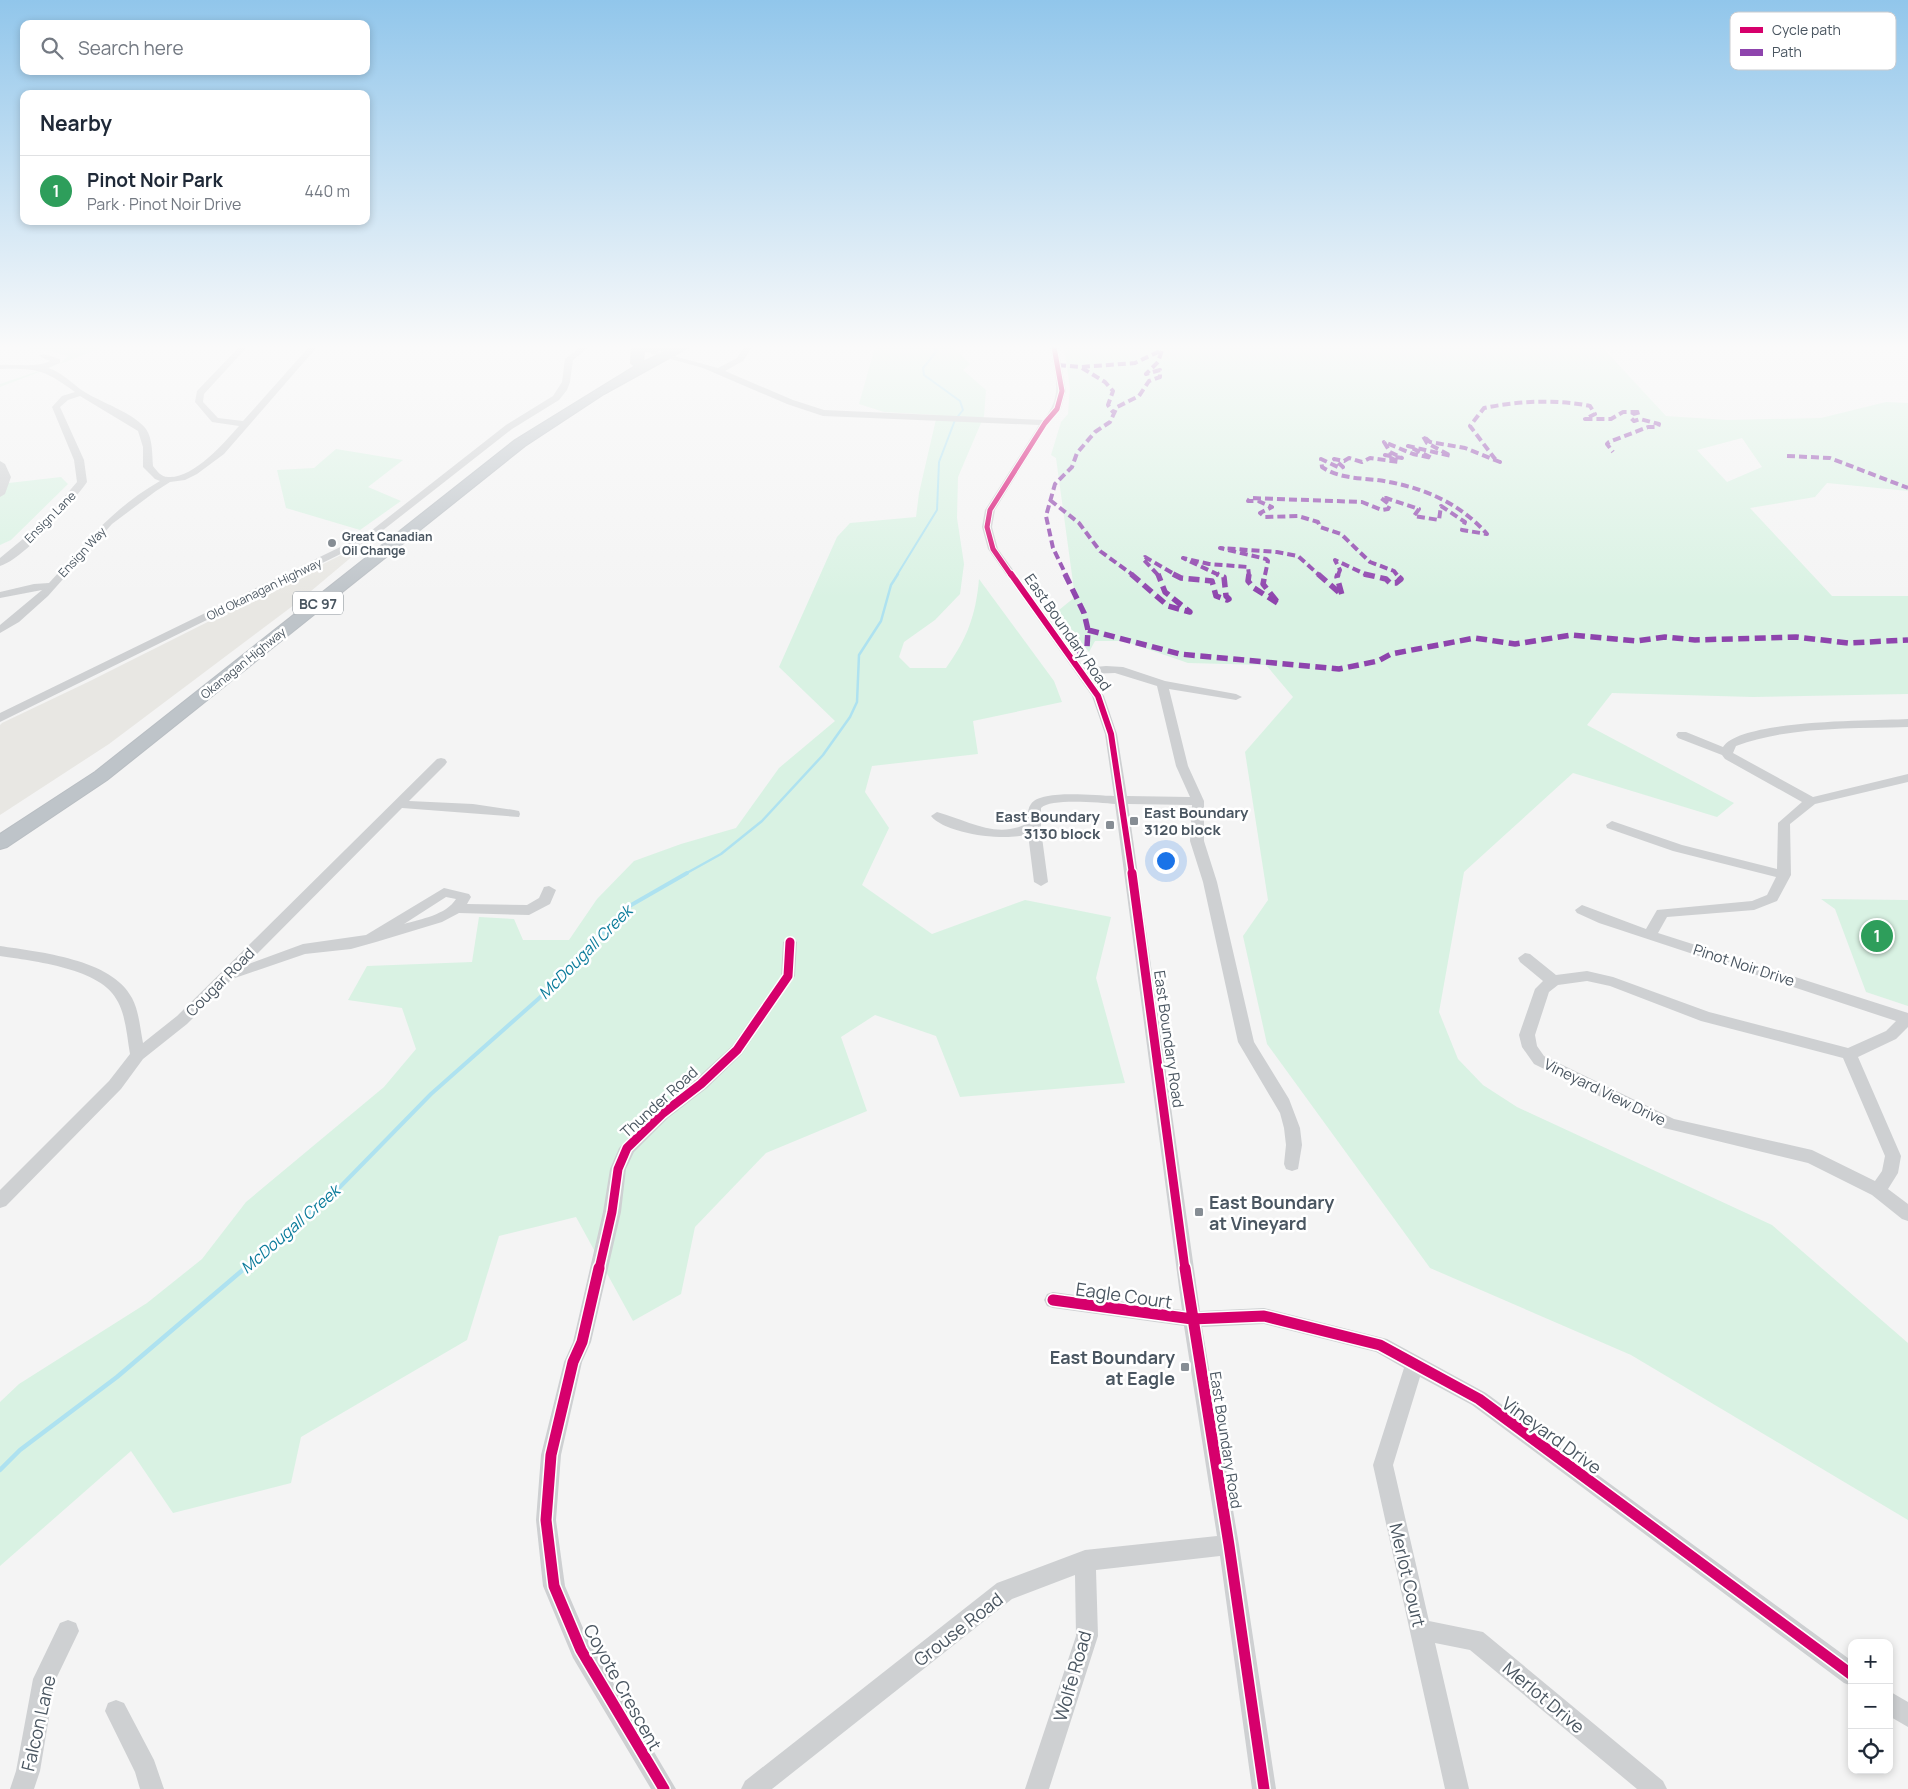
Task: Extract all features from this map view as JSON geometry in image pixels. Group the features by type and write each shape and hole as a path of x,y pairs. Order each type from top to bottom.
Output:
{"highway":[{"name":"Okanagan Highway","path":"0,828 100,762 159,720 504,447 528,430"},
{"name":"Okanagan Highway","path":"0,843 101,776 520,443 539,430"}],"street":[{"name":"Ensign Lane","path":"0,563 44,526 73,496 82,482 79,460 66,430"},
{"path":"142,430 147,447 148,467 158,477 168,480 182,478 209,462 239,430"},
{"name":"Old Okanagan Highway","path":"0,718 370,536 505,430"},
{"name":"East Boundary Road","path":"1041,430 990,510 987,527 993,549 1098,696 1111,734 1145,961 1192,1319 1229,1545 1264,1789"},
{"path":"0,464 6,477 1,492"},
{"name":"Ensign Way","path":"0,630 14,622 122,511 144,493 168,480"},
{"path":"0,595 34,587 50,586"},
{"path":"1082,672 1108,667 1122,669 1162,684 1236,696"},
{"path":"1162,684 1182,766 1198,801 1197,841 1210,882 1246,1042 1256,1063 1286,1105 1294,1134 1295,1148 1292,1164"},
{"path":"1726,752 1730,744 1767,733 1813,727 1908,723"},
{"path":"1682,735 1726,752 1751,769 1811,801"},
{"name":"Cougar Road","path":"0,1201 115,1085 138,1055 182,1020 441,762"},
{"path":"1650,935 1662,913 1754,905 1772,898 1784,875 1784,823 1811,801 1908,778"},
{"path":"1042,882 1034,825 1035,807 1041,801 1198,801"},
{"path":"399,804 473,808 514,814"},
{"path":"937,816 952,824 1000,834 1016,833 1034,825"},
{"path":"1612,825 1678,848 1784,875"},
{"path":"457,908 530,910 545,901 549,890"},
{"path":"227,975 239,973 303,949 351,944 371,939 437,919 457,908 464,897 444,892 371,939"},
{"name":"Pinot Noir Drive","path":"1582,910 1650,935 1908,1019"},
{"name":"Thunder Road","path":"573,1362 582,1342 612,1212 618,1169 627,1148 662,1114 701,1084 737,1050 788,976 790,942"},
{"path":"0,951 74,965 107,979 124,997 138,1055"},
{"path":"1525,958 1553,981 1569,977 1587,976 1613,982 1706,1017 1849,1054 1891,1035 1908,1019"},
{"name":"Vineyard View Drive","path":"1553,981 1542,990 1527,1036 1530,1047 1539,1060 1670,1124 1812,1157 1878,1190 1908,1214"},
{"path":"1849,1054 1893,1156 1890,1173 1878,1190"},
{"name":"Eagle Court","path":"1053,1300 1192,1319"},
{"name":"Vineyard Drive","path":"1192,1319 1264,1316 1380,1345 1479,1399 1848,1672"},
{"name":"Coyote Crescent","path":"573,1362 551,1455 546,1520 554,1586 581,1650 664,1789"},
{"name":"Merlot Court","path":"1415,1364 1383,1465 1458,1789"},
{"name":"Grouse Road","path":"753,1789 1005,1591 1085,1561 1229,1545"},
{"name":"Wolfe Road","path":"1038,1789 1087,1636 1085,1561"},
{"name":"Merlot Drive","path":"1421,1630 1476,1640 1655,1789"},
{"name":"Falcon Lane","path":"22,1789 28,1770 44,1680 68,1631"},
{"path":"1893,1705 1908,1716"},
{"path":"116,1711 146,1768 152,1789"}],"shaded area":[{"path":"373,539 298,602 109,744 0,815 0,725 2,723"}],"green space":[{"path":"933,430 978,430 958,477 957,518 964,564 960,594 935,620 904,642 899,657 910,668 946,668 965,637 976,604 979,579 1054,681 1062,702 973,721 978,754 872,766 865,792 889,828 862,885 932,934 1025,900 1111,917 1096,978 1125,1083 960,1097 936,1036 875,1015 841,1037 867,1111 766,1153 695,1227 681,1294 633,1321 576,1217 499,1236 467,1340 301,1437 291,1483 173,1513 131,1451 0,1566 0,1402 19,1384 147,1303 202,1259 246,1202 384,1087 416,1049 402,1008 348,1000 367,966 472,962 479,917 514,919 523,940 569,940 597,899 634,861 681,844 736,828 779,768 835,721 779,667 837,537 850,523 916,517 919,493"},
{"path":"1058,430 1908,430 1908,491 1827,483 1815,497 1750,508 1832,596 1908,596 1908,694 1753,697 1612,693 1587,725 1734,803 1717,817 1573,773 1464,872 1439,1012 1458,1059 1483,1085 1517,1107 1772,1225 1908,1343 1908,1520 1631,1355 1430,1268 1267,1044 1243,936 1268,900 1245,752 1293,697 1266,665 1188,663 1124,641 1095,641 1089,652 1065,621 1054,614 1075,597 1056,458 1051,455","holes":["1742,438 1762,467 1727,482 1697,450"]},
{"path":"336,449 403,460 368,487 401,501 360,530 286,508 277,470 314,468"},
{"path":"61,477 68,484 11,540 0,545 0,484"},
{"path":"1821,899 1908,900 1908,1006 1866,992 1835,909"}],"waterway":[{"name":"McDougall Creek","path":"897,575 937,510 939,462 951,430"},
{"name":"McDougall Creek","path":"685,874 721,854 762,821 823,755 850,717 857,702 859,655 881,621 891,585 898,574"},
{"name":"McDougall Creek","path":"244,1269 339,1188 431,1094 545,993 626,908 687,873"},
{"name":"McDougall Creek","path":"0,1470 20,1450 117,1377 245,1268"}],"marked path":[{"path":"1077,653 1087,647 1088,630 1084,613 1053,548 1046,516 1055,484 1072,467 1077,453 1097,430"},
{"path":"1050,500 1079,523 1100,551 1145,584 1153,595 1168,606 1190,612 1165,592 1157,572 1143,559 1145,557 1181,578 1212,581 1216,596 1227,600 1229,599 1226,596 1224,577 1183,558 1209,564 1248,567 1250,569 1248,581 1254,588 1279,604 1263,584 1268,561 1266,559 1220,548 1277,552 1298,556 1342,595 1337,577 1340,570 1335,560 1369,576 1386,579 1390,583 1396,583 1401,579 1394,571 1370,562 1341,534 1320,527 1318,522 1304,517 1265,517 1260,513 1272,507 1258,501 1248,501 1250,498 1362,502 1382,510 1388,509 1390,505 1381,498 1386,498 1419,509 1414,516 1439,520 1441,506 1465,522 1462,530 1487,534 1474,519 1447,500 1429,495 1417,488 1398,483 1332,474 1322,467 1321,459 1340,468 1343,467 1334,459 1344,461 1349,458 1362,462 1370,458 1399,462 1385,455 1402,458 1390,452 1384,442 1419,456 1432,458 1408,446 1451,456 1427,443 1423,436 1430,442 1465,448 1500,462 1495,459 1473,430"},
{"path":"1613,452 1607,444 1609,442 1639,430"},
{"path":"1787,456 1830,458 1908,488"},
{"path":"1088,630 1180,654 1339,669 1378,661 1391,654 1475,638 1515,644 1549,637 1572,635 1636,641 1665,637 1695,640 1796,637 1848,643 1908,640"}],"cycle path":[{"path":"1040,430 990,510 987,527 993,549 1098,696 1111,734 1143,951 1192,1319 1229,1545 1264,1789"},
{"path":"664,1789 581,1650 554,1586 546,1520 551,1455 573,1362 582,1342 612,1212 618,1169 627,1148 662,1114 701,1084 737,1050 788,976 790,942"},
{"path":"1053,1300 1192,1319 1264,1316 1380,1345 1479,1399 1848,1672"}],"place":[{"name":"Great Canadian Oil Change","path":"332,543"},
{"name":"East Boundary 3120 block","path":"1134,821"},
{"name":"East Boundary 3130 block","path":"1110,825"},
{"name":"Pinot Noir Park","path":"1877,936"},
{"name":"East Boundary at Vineyard","path":"1199,1212"},
{"name":"East Boundary at Eagle","path":"1185,1367"}]}
